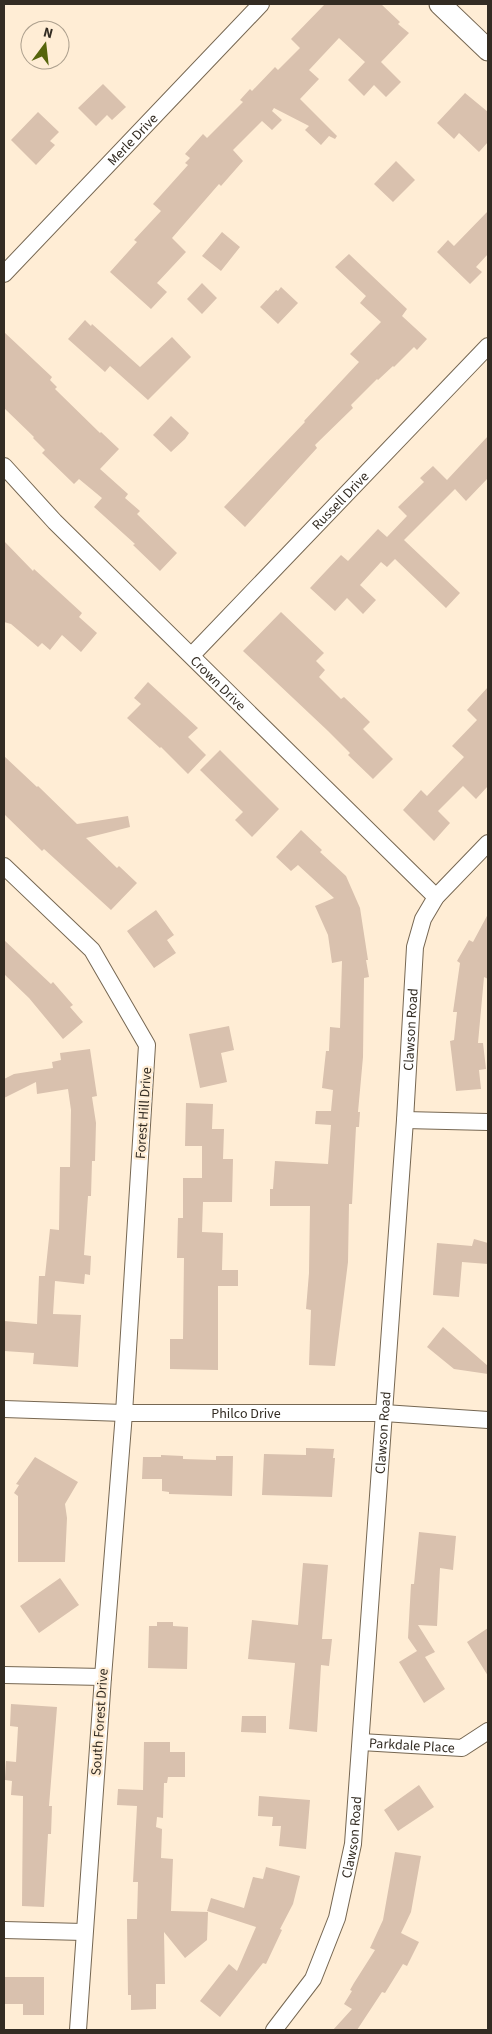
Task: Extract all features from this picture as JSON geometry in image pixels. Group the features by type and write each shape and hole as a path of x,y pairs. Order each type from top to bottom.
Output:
{"street":[{"name":"Merle Drive","path":"4,274 261,4"},
{"path":"440,4 488,50"},
{"name":"Russell Drive","path":"192,655 488,346"},
{"name":"Crown Drive","path":"4,466 55,522 436,897"},
{"name":"Clawson Road","path":"274,2030 313,1979 337,1918 353,1844 362,1742 405,1120 415,947 423,919 436,897 488,843"},
{"name":"Forest Hill Drive","path":"4,866 92,950 148,1045 124,1413"},
{"path":"405,1120 488,1122"},
{"name":"Philco Drive","path":"4,1409 124,1413 384,1413 488,1420"},
{"name":"South Forest Drive","path":"78,2030 124,1413"},
{"path":"4,1675 103,1677"},
{"name":"Parkdale Place","path":"362,1742 462,1748 488,1732"},
{"path":"4,1930 84,1932"}],"building":[{"path":"325,4 381,4 400,22 398,24 409,33 381,62 401,82 386,97 374,85 364,96 348,80 365,62 339,38 309,70 319,79 300,99 337,136 335,139 329,136 321,145 305,130 309,126 274,108 272,111 282,120 272,130 262,121 233,150 243,161 221,186 219,184 172,238 186,252 157,283 167,292 151,309 110,272 137,242 134,240 161,211 153,204 188,165 185,163 190,158 185,154 203,134 207,138 243,102 240,100 250,89 252,91 275,67 278,70 300,48 291,39"},
{"path":"103,84 126,107 112,120 107,115 96,126 78,108"},
{"path":"465,93 488,112 488,142 479,152 459,133 454,139 437,123"},
{"path":"38,112 59,132 50,141 55,145 36,165 11,140"},
{"path":"396,161 415,180 393,202 374,184"},
{"path":"488,211 488,254 476,267 482,272 470,284 437,252 448,240 454,246"},
{"path":"222,232 240,247 221,271 202,256"},
{"path":"349,254 407,309 402,316 427,339 417,350 414,347 394,367 377,379 351,405 353,408 315,445 317,448 245,527 224,507 359,362 350,354 381,322 360,303 366,296 335,267"},
{"path":"202,283 217,298 202,314 187,299"},
{"path":"281,287 298,303 278,324 260,307"},
{"path":"85,320 91,326 92,324 140,367 172,337 191,357 148,400 110,366 105,372 68,339"},
{"path":"4,332 52,377 50,380 57,387 55,389 119,449 100,469 128,494 125,498 140,511 137,514 177,553 160,571 133,545 135,544 94,507 102,498 79,479 74,484 42,453 45,450 4,408"},
{"path":"171,416 189,433 171,452 153,435"},
{"path":"488,436 488,478 466,501 455,489 404,540 460,593 446,608 395,559 387,567 381,562 360,585 376,600 363,614 347,598 335,611 310,588 341,555 348,561 378,529 387,537 407,516 398,507 424,482 420,478 433,466 447,480"},
{"path":"4,541 33,571 34,569 82,613 79,617 97,633 81,652 62,635 50,650 42,643 38,647 11,624 4,622"},
{"path":"281,612 324,653 316,661 325,670 319,677 341,699 344,697 370,722 363,729 393,759 373,779 348,755 350,753 328,731 243,651"},
{"path":"148,682 198,728 188,737 206,755 188,774 161,747 127,718 141,704 134,698"},
{"path":"488,687 488,786 476,799 463,786 438,811 450,823 434,841 403,810 421,790 427,796 464,757 452,746 477,720 467,710"},
{"path":"220,750 279,809 252,837 235,820 243,812 200,770"},
{"path":"4,756 77,824 128,816 130,827 86,838 117,868 119,866 137,883 111,910 44,849 42,851 4,814"},
{"path":"301,830 322,850 320,852 346,876 360,908 368,960 366,960 369,977 364,978 363,1057 358,1112 360,1112 359,1127 356,1127 352,1204 349,1204 348,1262 335,1366 309,1365 311,1310 306,1309 309,1273 310,1206 270,1206 270,1189 273,1189 275,1161 328,1164 331,1125 315,1124 316,1111 331,1111 333,1090 322,1088 326,1051 329,1051 330,1027 340,1028 342,961 332,963 328,935 315,906 334,898 298,865 291,871 276,857"},
{"path":"156,910 174,935 167,940 176,953 154,968 127,931"},
{"path":"488,914 488,979 484,977 478,1043 483,1043 486,1069 479,1070 481,1089 456,1091 450,1041 454,1040 457,1012 453,1012 460,963 457,961 469,940 473,942"},
{"path":"4,940 51,984 53,982 73,1005 70,1007 83,1022 63,1039 29,998 4,974"},
{"path":"229,1026 234,1050 221,1053 227,1082 200,1088 189,1034"},
{"path":"90,1049 97,1096 92,1097 96,1123 95,1161 92,1161 91,1196 88,1196 84,1255 91,1256 90,1275 85,1274 84,1284 55,1281 53,1314 81,1315 78,1367 33,1364 34,1353 4,1351 4,1321 37,1324 39,1276 45,1276 50,1229 59,1230 60,1167 70,1167 71,1110 68,1089 37,1094 36,1082 4,1098 4,1079 14,1074 53,1068 52,1062 61,1060 60,1053"},
{"path":"186,1103 213,1104 212,1129 224,1129 223,1159 233,1159 232,1202 203,1202 202,1232 223,1233 222,1270 238,1270 238,1286 218,1286 218,1370 170,1369 170,1339 183,1339 184,1258 177,1258 178,1218 183,1218 183,1178 202,1178 202,1146 185,1146"},
{"path":"474,1239 488,1243 488,1264 462,1262 459,1297 433,1295 437,1243 472,1246"},
{"path":"443,1327 488,1366 488,1374 454,1369 427,1347"},
{"path":"306,1448 334,1449 332,1497 262,1495 264,1454 306,1455"},
{"path":"161,1455 183,1456 183,1459 216,1460 216,1456 233,1456 232,1496 169,1494 169,1492 162,1491 162,1479 142,1479 143,1457 161,1457"},
{"path":"35,1457 78,1482 65,1504 67,1518 65,1562 18,1562 18,1496 14,1493 19,1485 16,1484"},
{"path":"419,1532 456,1536 453,1570 440,1568 437,1626 418,1625 435,1652 425,1657 445,1689 424,1703 399,1662 417,1651 408,1638 411,1584 414,1584"},
{"path":"303,1563 328,1565 322,1639 332,1639 329,1666 321,1665 317,1732 289,1729 295,1663 248,1659 252,1620 298,1625"},
{"path":"60,1578 79,1605 39,1633 20,1606"},
{"path":"157,1622 173,1622 173,1626 188,1627 187,1669 148,1668 149,1626 157,1626"},
{"path":"488,1628 488,1676 467,1642"},
{"path":"11,1704 57,1707 49,1806 52,1806 51,1834 48,1834 44,1907 22,1906 23,1796 11,1795 12,1781 5,1780 6,1761 16,1762 18,1727 10,1726"},
{"path":"242,1716 266,1716 266,1733 241,1732"},
{"path":"144,1742 170,1742 170,1752 185,1752 185,1777 168,1777 167,1783 164,1783 163,1818 157,1817 156,1827 162,1829 161,1858 173,1859 171,1911 208,1912 207,1940 185,1958 164,1932 165,1984 156,1984 156,2009 131,2010 131,1995 128,1995 127,1919 137,1919 138,1882 133,1882 137,1806 117,1805 118,1789 143,1790"},
{"path":"419,1785 434,1807 398,1831 384,1810"},
{"path":"259,1796 310,1800 306,1849 279,1846 281,1826 272,1826 273,1817 258,1816"},
{"path":"395,1852 421,1856 411,1912 401,1933 419,1942 407,1966 403,1964 385,1993 382,1992 357,2030 333,2030 352,2009 344,2004 352,1991 350,1990 354,1983 375,1950 370,1948 383,1920"},
{"path":"266,1867 300,1876 293,1904 280,1929 282,1930 266,1964 263,1963 220,2017 200,2001 229,1964 237,1971 256,1927 207,1911 211,1898 244,1908 253,1877 263,1879"},
{"path":"4,1977 44,1977 44,2015 23,2015 23,2004 4,2004"}]}
